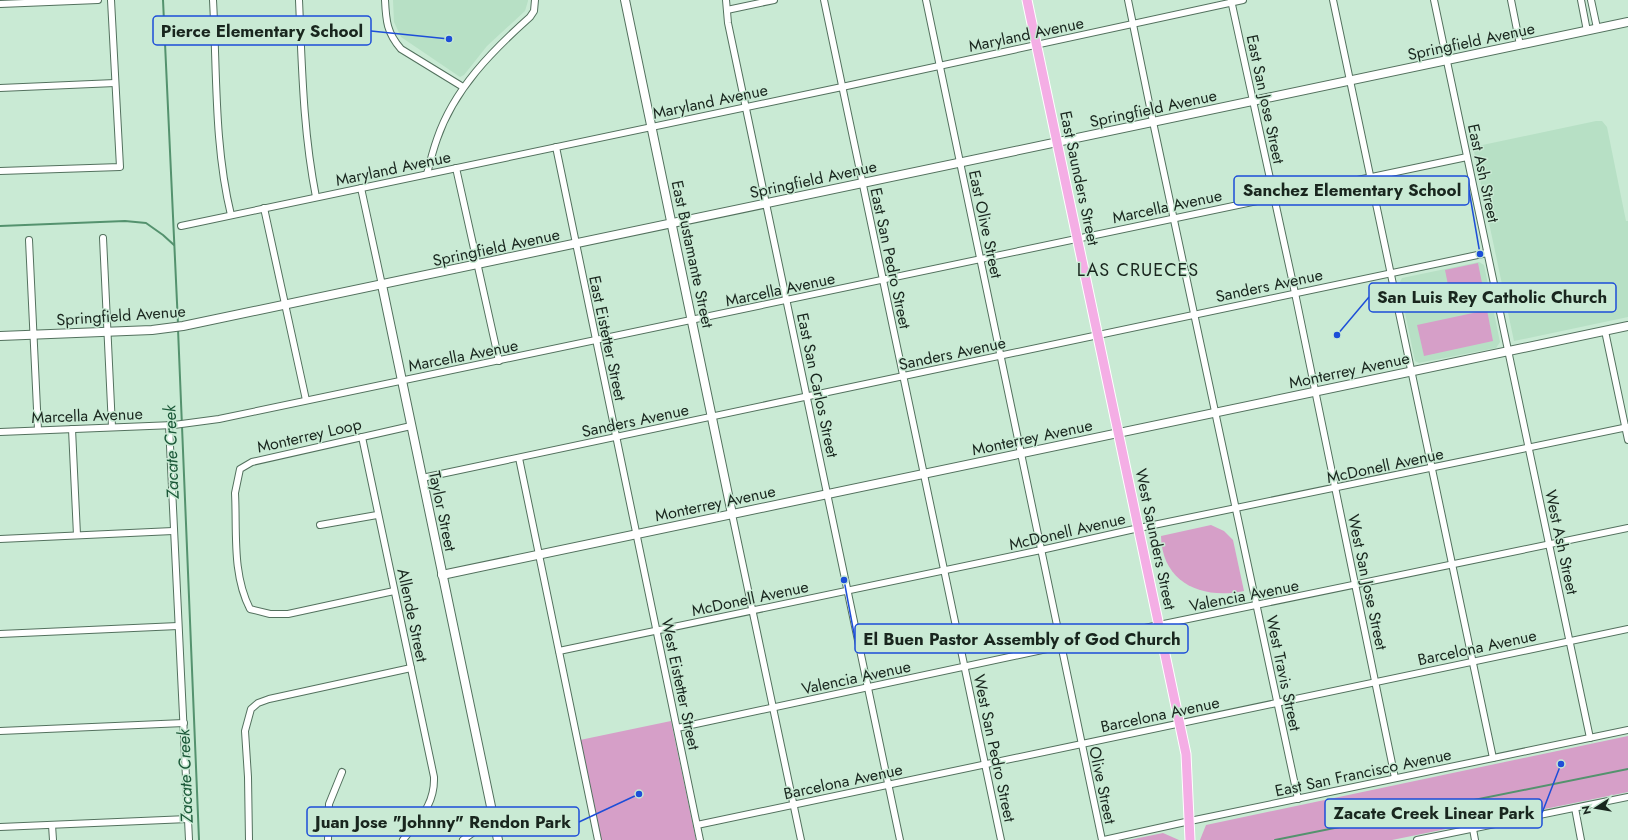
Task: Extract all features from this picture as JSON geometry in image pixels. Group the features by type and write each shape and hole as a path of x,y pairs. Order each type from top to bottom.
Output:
{"main road":[{"name":"East Saunders Street","path":"1028,0 1118,433"},
{"name":"West Saunders Street","path":"1118,433 1180,723 1187,770 1190,840"}],"street":[{"path":"0,4 98,0"},
{"path":"0,171 120,167 111,0"},
{"path":"213,0 220,143 231,215"},
{"path":"299,0 303,109 308,157 316,197"},
{"path":"385,0 389,33 394,41 401,48 463,87"},
{"path":"427,174 437,138 453,103 463,87 490,54 530,17 534,11 535,0"},
{"name":"East Bustamante Street","path":"625,0 732,514"},
{"name":"East San Carlos Street","path":"726,0 728,23 900,840"},
{"path":"727,10 774,0"},
{"name":"East San Pedro Street","path":"824,0 924,474"},
{"name":"East Olive Street","path":"926,0 1021,454"},
{"name":"West Travis Street","path":"1128,0 1152,122 1195,314 1298,799"},
{"name":"Maryland Avenue","path":"182,226 1037,46 1231,1 1243,0"},
{"path":"1333,0 1493,758"},
{"name":"East Ash Street","path":"1434,0 1508,351"},
{"path":"1511,0 1520,45"},
{"path":"1581,0 1587,31"},
{"path":"1591,0 1597,28"},
{"name":"East San Jose Street","path":"1231,1 1295,293 1315,392"},
{"name":"Springfield Avenue","path":"0,336 108,332 184,326 1628,22"},
{"path":"0,88 115,83"},
{"name":"East Eistetter Street","path":"556,147 636,534"},
{"name":"Marcella Avenue","path":"0,432 191,424 596,341 980,260 1077,238 1467,158"},
{"path":"456,168 479,265 499,361"},
{"name":"Taylor Street","path":"361,188 498,840"},
{"path":"264,208 306,400"},
{"path":"103,238 112,427"},
{"path":"29,240 38,430"},
{"name":"Sanders Avenue","path":"422,478 1487,253"},
{"name":"Monterrey Avenue","path":"442,575 1628,326"},
{"path":"1605,331 1627,427 1628,440"},
{"name":"West Ash Street","path":"1508,351 1590,738"},
{"name":"West San Jose Street","path":"1315,392 1396,778"},
{"path":"171,425 173,531 189,840"},
{"name":"Monterrey Loop","path":"394,591 288,614 270,614 250,609 242,593 238,577 235,493 240,469 252,462 266,457 411,426"},
{"name":"McDonell Avenue","path":"559,651 944,571 1139,528 1627,427"},
{"path":"72,428 77,535"},
{"name":"Allende Street","path":"362,437 377,515 434,777 432,798 427,809 403,840"},
{"name":"Olive Street","path":"1021,454 1081,744 1103,840"},
{"path":"519,458 598,840"},
{"name":"West San Pedro Street","path":"924,474 1001,840"},
{"path":"732,514 801,840"},
{"path":"320,525 377,515"},
{"name":"Valencia Avenue","path":"677,728 1159,625 1628,528"},
{"path":"0,539 173,531"},
{"name":"West Eistetter Street","path":"636,534 700,840"},
{"path":"0,634 178,626"},
{"name":"Barcelona Avenue","path":"697,825 1628,629"},
{"path":"249,840 248,777 245,731 251,709 258,703 269,699 411,668"},
{"path":"0,731 184,723"},
{"name":"East San Francisco Avenue","path":"1103,840 1628,730"},
{"path":"328,840 329,804 342,772"},
{"path":"1417,840 1628,797"},
{"path":"1575,808 1581,840"},
{"path":"0,827 188,819"},
{"path":"52,825 53,840"},
{"path":"463,840 475,831 495,827"},
{"path":"1473,829 1475,840"}],"shaded area":[{"path":"393,0 528,1 525,11 487,46 464,75 460,77 401,37 394,22"},
{"path":"1602,121 1607,127 1626,221 1628,221 1628,317 1514,341 1473,147"},
{"path":"1479,262 1484,265 1500,342 1496,348 1419,363 1415,361 1399,284 1402,278"},
{"path":"1478,263 1482,283 1449,290 1445,270"},
{"path":"1487,310 1493,341 1424,356 1417,325"},
{"path":"1211,525 1224,531 1233,540 1244,591 1213,593 1200,590 1187,584 1168,566 1163,552 1161,536"},
{"path":"671,721 696,840 601,840 580,740"},
{"path":"1628,736 1628,792 1392,840 1200,840 1206,825"},
{"path":"1163,833 1179,840 1129,840"}],"waterway":[{"path":"163,0 178,324"},
{"name":"Zacate Creek","path":"0,226 125,221 146,223 174,245"},
{"name":"Zacate Creek","path":"178,329 199,840"},
{"name":"Zacate Creek","path":"1275,840 1628,769"}],"place":[{"name":"Pierce Elementary School","path":"449,39"},
{"name":"Sanchez Elementary School","path":"1480,254"},
{"name":"San Luis Rey Catholic Church","path":"1337,335"},
{"name":"El Buen Pastor Assembly of God Church","path":"844,580"},
{"name":"Zacate Creek Linear Park","path":"1561,764"},
{"name":"Juan Jose \"Johnny\" Rendon Park","path":"639,794"}],"district":[{"name":"LAS CRUECES","path":"1138,270"}]}
